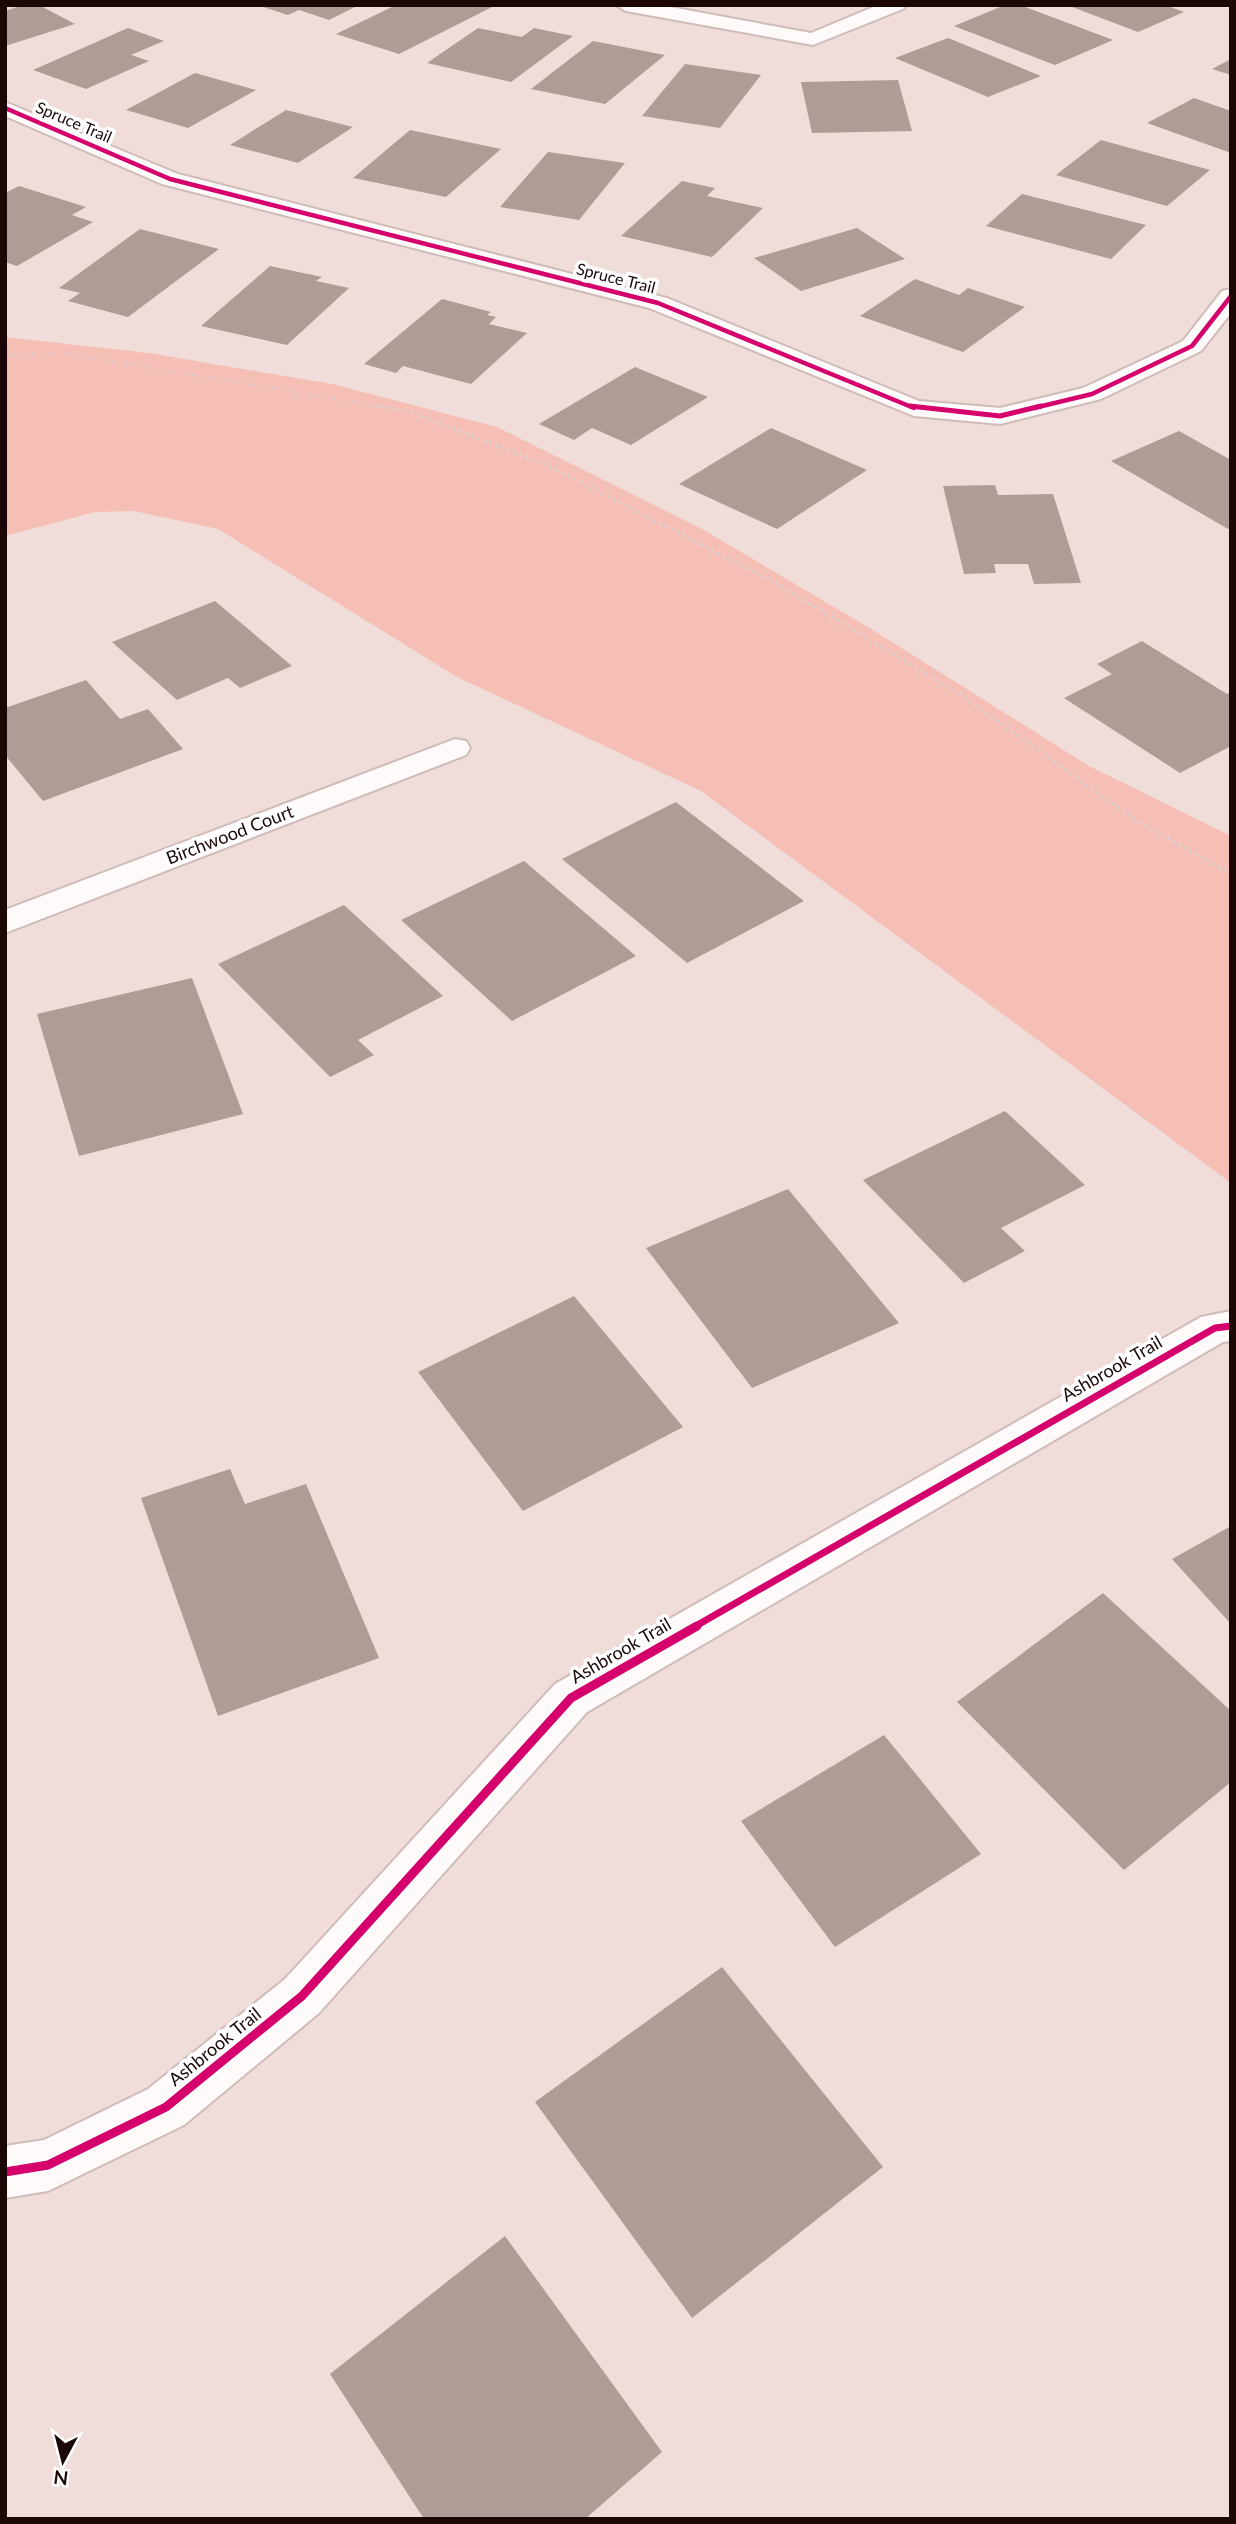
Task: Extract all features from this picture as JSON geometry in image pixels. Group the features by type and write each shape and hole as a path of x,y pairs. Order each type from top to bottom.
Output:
{"street":[{"path":"626,5 813,39 896,5"},
{"name":"Spruce Trail","path":"5,108 170,179 658,303 914,408 1000,416 1092,394 1192,346 1231,296"},
{"name":"Birchwood Court","path":"5,922 455,748"},
{"name":"Ashbrook Trail","path":"5,2172 48,2165 166,2107 302,1996 571,1698 1215,1328 1231,1326"}],"path":[{"path":"5,355 65,353 407,411 549,466 777,584 958,693 1139,822 1231,874"}],"shaded area":[{"path":"5,337 149,353 332,384 497,427 702,529 868,627 1089,766 1231,836 1231,1183 701,791 457,677 218,529 134,511 95,512 5,536"}],"building":[{"path":"23,5 39,5 75,24 5,46 5,11"},
{"path":"257,5 359,5 329,20 299,10 288,15"},
{"path":"396,5 496,5 399,54 336,34"},
{"path":"1005,5 1020,5 1113,40 1055,65 954,26"},
{"path":"1067,5 1165,5 1184,12 1138,32"},
{"path":"128,28 164,41 131,55 149,61 86,89 33,70"},
{"path":"478,28 522,37 534,28 573,36 511,82 427,63"},
{"path":"948,38 1041,76 988,97 895,58"},
{"path":"593,41 665,55 605,104 531,89"},
{"path":"1231,59 1231,75 1212,69"},
{"path":"685,64 761,75 720,128 642,116"},
{"path":"195,73 256,90 188,128 126,110"},
{"path":"898,80 912,131 812,133 801,82"},
{"path":"1194,98 1231,111 1231,153 1147,123"},
{"path":"286,110 353,127 298,163 230,145"},
{"path":"410,130 501,149 446,197 353,178"},
{"path":"1101,140 1210,170 1167,206 1056,175"},
{"path":"548,152 625,163 579,220 500,207"},
{"path":"682,181 715,188 707,196 763,208 712,257 621,236"},
{"path":"19,186 86,207 72,215 93,222 17,266 5,262 5,193"},
{"path":"1022,194 1146,225 1111,259 986,226"},
{"path":"857,228 905,259 801,291 754,258"},
{"path":"140,229 219,249 128,317 68,301 80,293 59,288"},
{"path":"270,266 322,277 316,281 349,288 287,345 201,326"},
{"path":"915,279 959,295 968,288 1025,307 963,352 860,316"},
{"path":"442,299 491,312 487,315 496,317 489,324 527,333 471,384 403,366 396,373 364,364"},
{"path":"635,367 708,397 631,445 592,428 574,440 539,424"},
{"path":"771,428 867,470 777,529 679,484"},
{"path":"1179,431 1231,460 1231,528 1228,529 1111,461"},
{"path":"995,485 998,495 1053,494 1081,583 1034,584 1028,564 994,564 996,573 964,574 943,486"},
{"path":"215,601 292,666 240,688 228,678 177,700 112,642"},
{"path":"1142,641 1227,694 1231,692 1231,746 1180,773 1064,698 1112,674 1097,664"},
{"path":"86,680 120,719 148,709 183,749 43,801 5,755 5,708"},
{"path":"676,802 804,901 687,963 562,859"},
{"path":"524,861 636,956 512,1021 401,920"},
{"path":"344,905 443,996 358,1040 374,1055 330,1077 218,964"},
{"path":"192,978 243,1114 79,1156 37,1014"},
{"path":"1005,1111 1085,1185 1001,1228 1025,1251 964,1283 863,1180"},
{"path":"788,1189 899,1323 752,1388 646,1248"},
{"path":"574,1296 683,1427 523,1511 418,1372"},
{"path":"230,1469 245,1504 306,1484 379,1658 218,1716 141,1498"},
{"path":"1231,1526 1231,1624 1172,1559"},
{"path":"1103,1593 1231,1711 1231,1782 1124,1870 957,1702"},
{"path":"884,1735 981,1854 835,1947 741,1821"},
{"path":"722,1967 883,2167 692,2318 535,2102"},
{"path":"505,2236 662,2452 585,2519 424,2519 330,2374"}],"cycle path":[{"path":"5,108 170,179 658,303 914,408 1000,416 1092,394 1192,346 1231,296"},
{"path":"5,2172 48,2165 166,2107 302,1996 571,1698 1215,1328 1231,1326"}]}
